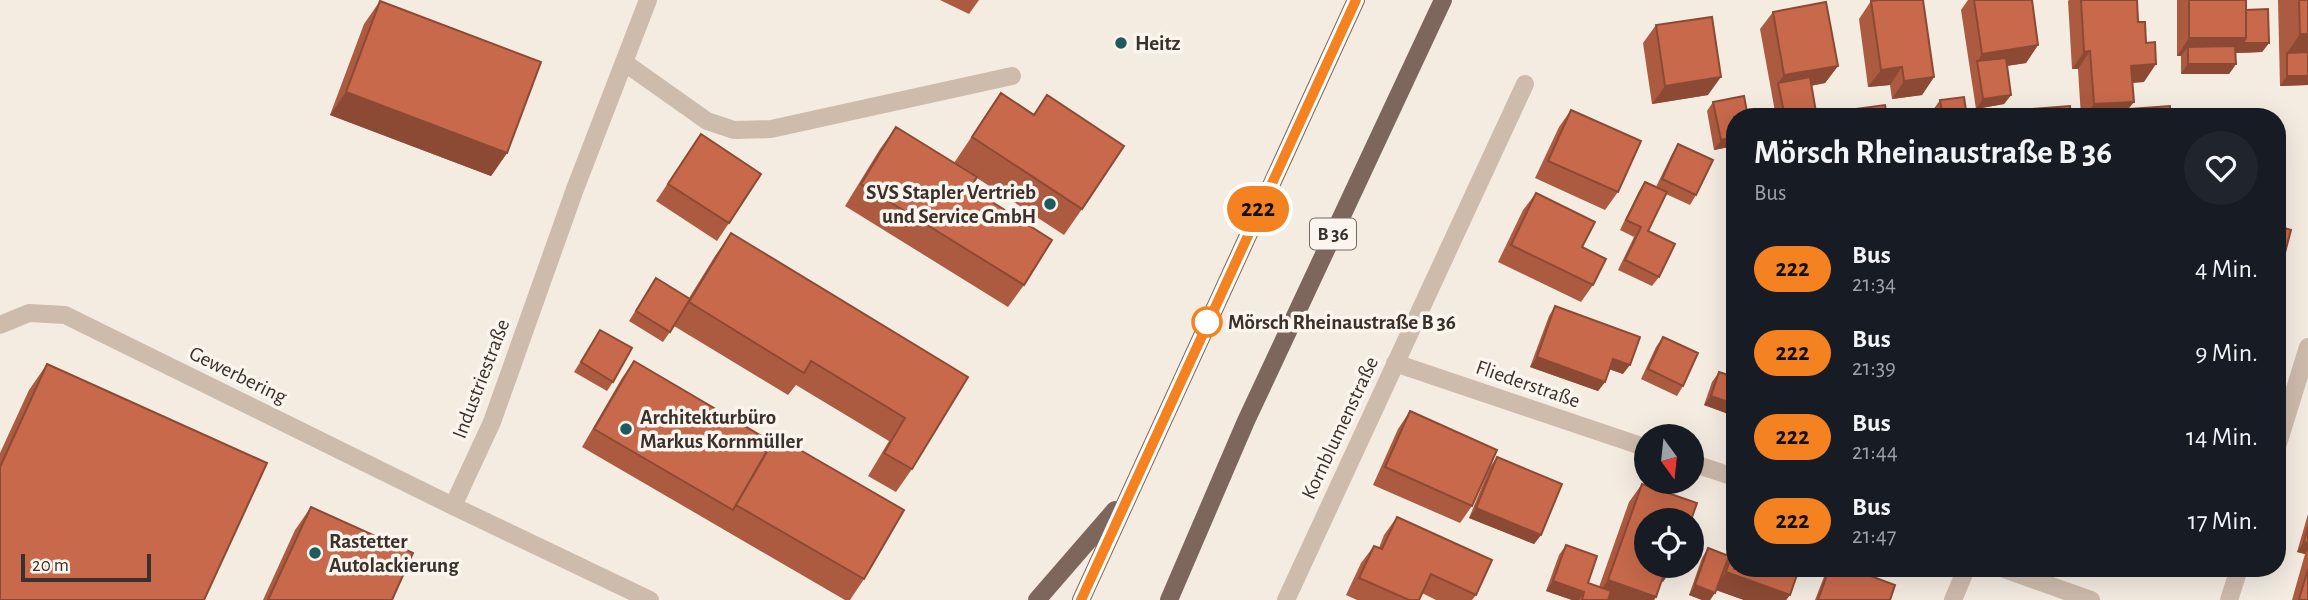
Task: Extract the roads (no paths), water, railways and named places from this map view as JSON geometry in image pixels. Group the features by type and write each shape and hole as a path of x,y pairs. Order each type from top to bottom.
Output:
{"main road":[{"path":"1081,600 1356,0"},
{"name":"B 36","path":"1169,600 1246,421 1443,0"},
{"path":"1037,600 1129,495"}],"street":[{"name":"Industriestraße","path":"453,506 492,422 575,189 648,0"},
{"path":"625,63 707,121 734,130 771,129 1012,76"},
{"name":"Kornblumenstraße","path":"1286,600 1525,84"},
{"name":"Gewerbering","path":"0,325 29,313 65,315 453,506"},
{"path":"2286,418 2308,347"},
{"name":"Fliederstraße","path":"1395,363 1634,444"},
{"path":"1704,467 1726,474"},
{"path":"453,506 644,599"},
{"path":"1954,600 1963,577"},
{"path":"2026,577 2091,600"},
{"path":"2229,600 2236,577"}],"place":[{"name":"Heitz","path":"1121,43"},
{"name":"SVS Stapler Vertrieb und Service GmbH","path":"1050,204"},
{"name":"Mörsch Rheinaustraße B 36","path":"1207,322"},
{"name":"Architekturbüro Markus Kornmüller","path":"626,429"},
{"name":"Rastetter Autolackierung","path":"315,553"}]}
